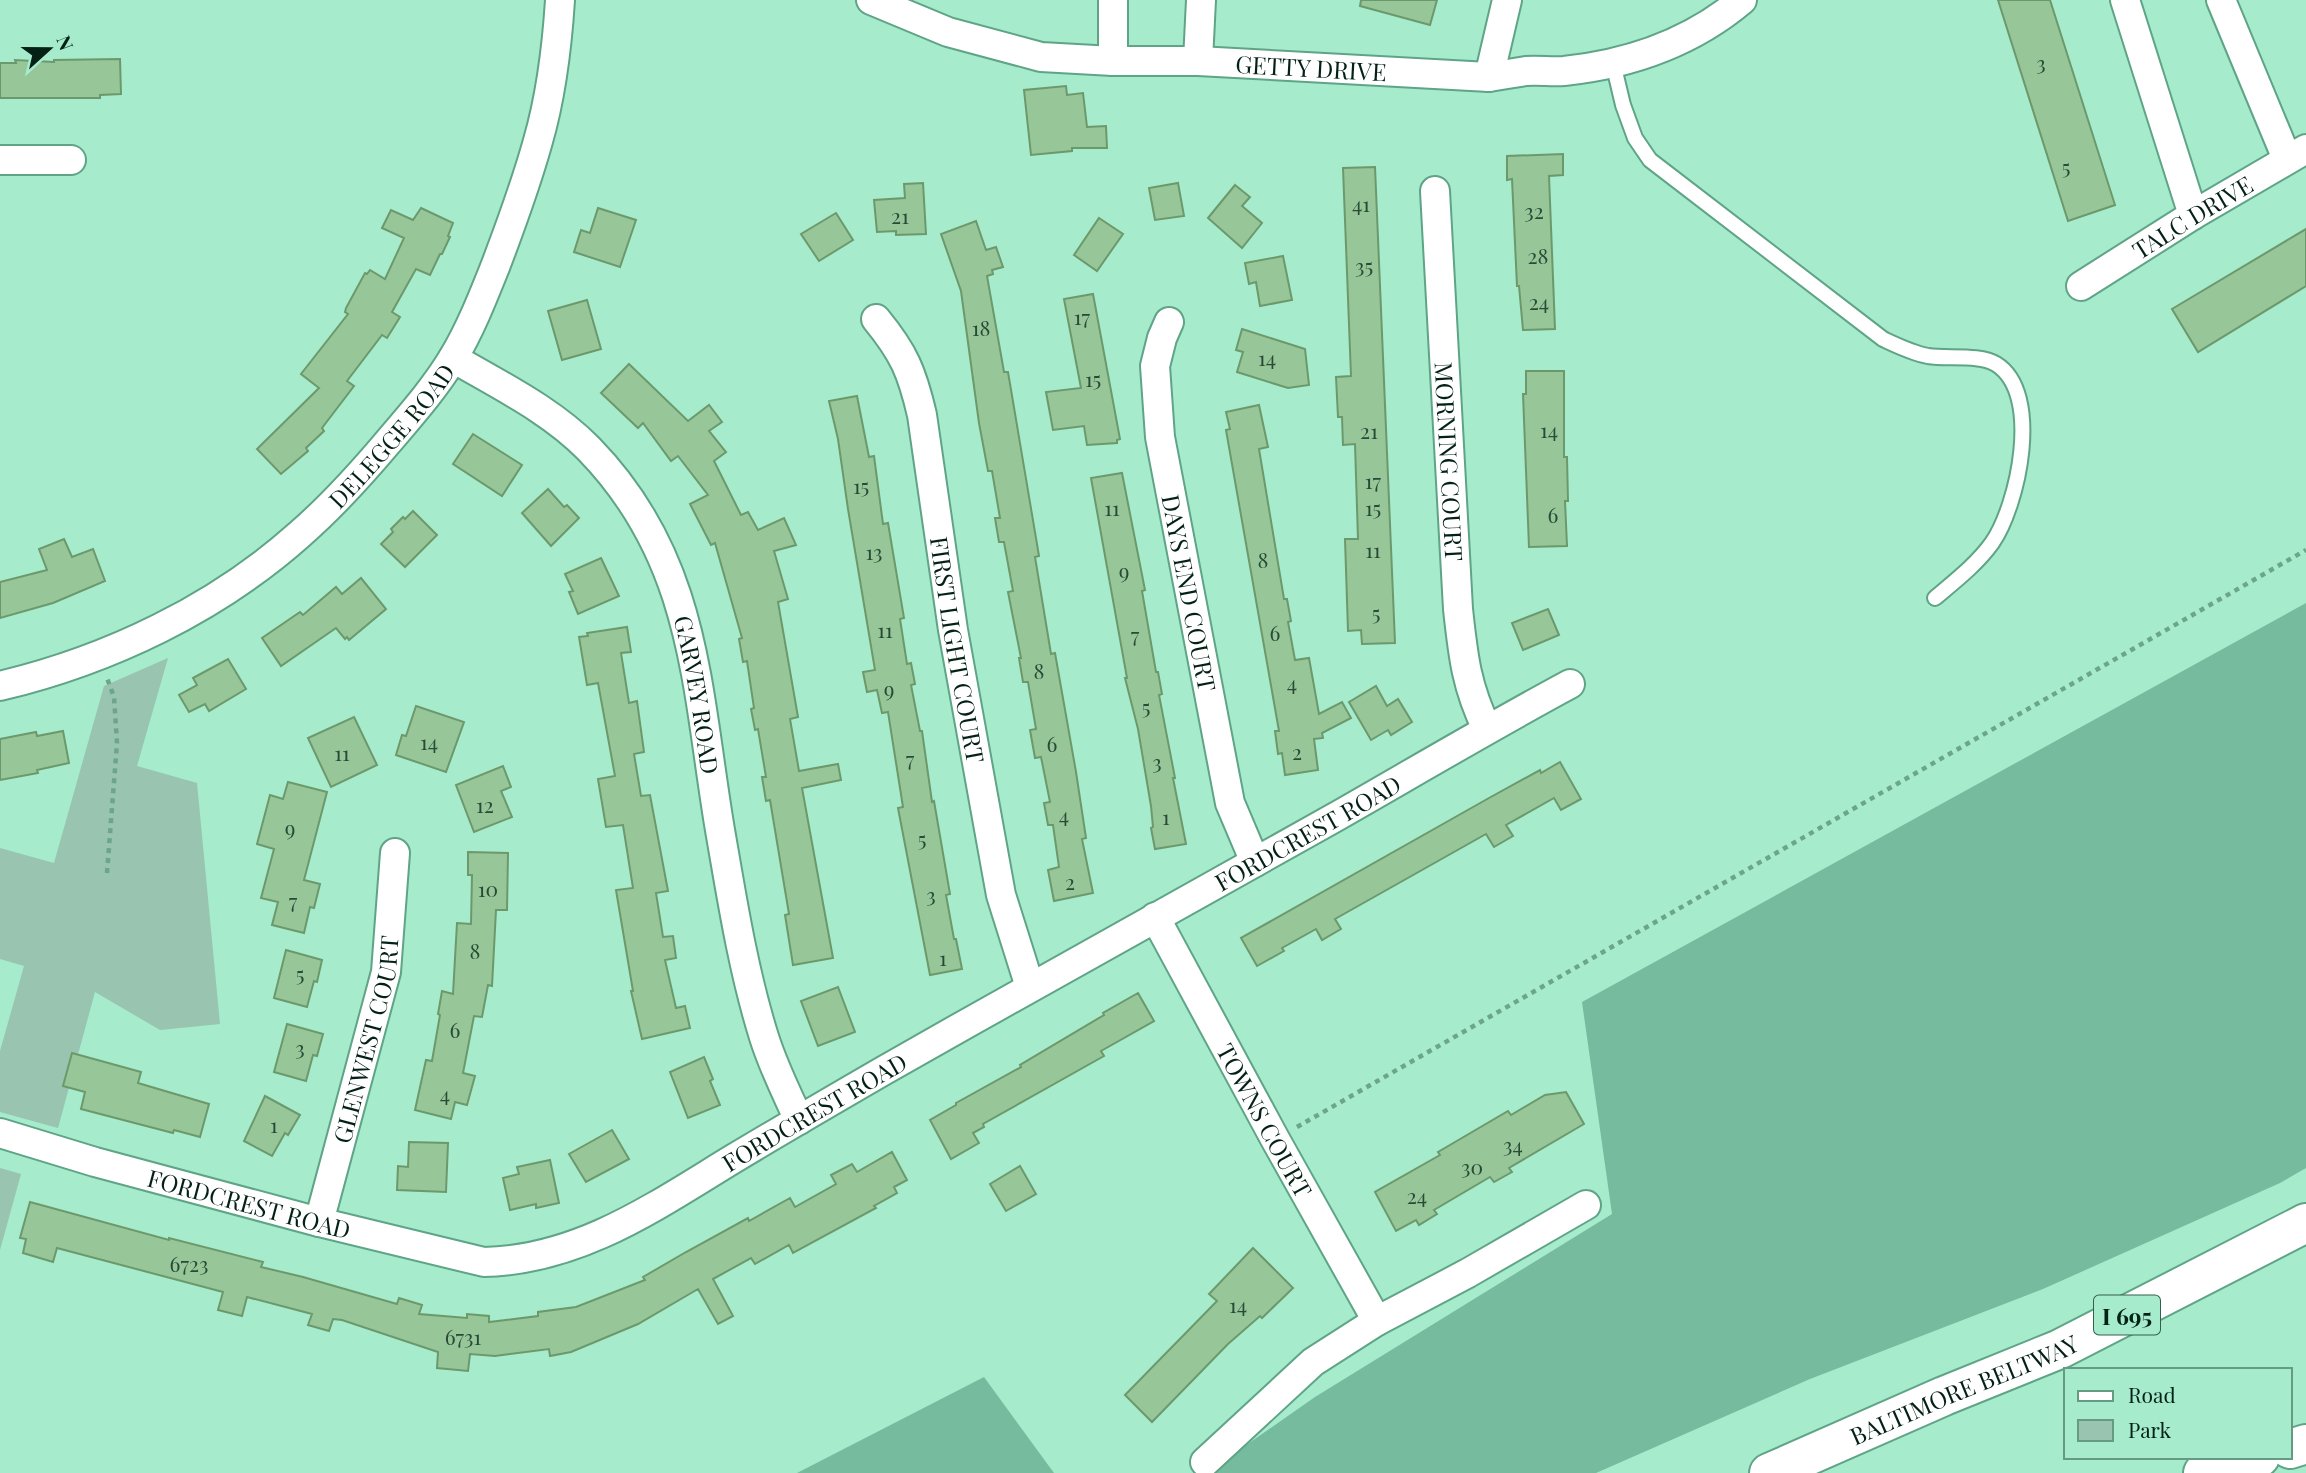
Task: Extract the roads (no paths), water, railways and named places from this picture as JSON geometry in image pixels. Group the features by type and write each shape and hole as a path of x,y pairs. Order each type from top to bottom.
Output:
{"highway":[{"path":"1944,1396 2036,1340 2306,1201"},
{"name":"BALTIMORE BELTWAY","path":"1769,1473 1944,1396 2060,1349 2306,1223"},
{"path":"2203,1473 2253,1459"}],"street":[{"name":"DELEGGE ROAD","path":"0,686 41,676 99,655 172,622 211,600 301,534 373,460 402,425 453,358 485,291 509,230 539,139 558,30 560,0"},
{"name":"GETTY DRIVE","path":"871,0 948,32 1041,57 1113,61 1198,61 1489,77 1528,71 1562,71 1613,63 1648,53 1689,37 1719,19 1742,0"},
{"path":"1113,0 1113,61"},
{"path":"1198,61 1201,0"},
{"path":"1489,77 1507,0"},
{"path":"2125,0 2193,215"},
{"path":"2221,0 2297,154"},
{"name":"TALC DRIVE","path":"2081,286 2193,215 2297,154"},
{"path":"0,160 71,160"},
{"name":"MORNING COURT","path":"1436,191 1458,609 1466,674 1487,729"},
{"name":"FIRST LIGHT COURT","path":"876,319 900,350 914,383 922,415 953,630 1001,895 1030,988"},
{"name":"DAYS END COURT","path":"1169,322 1155,366 1160,437 1230,803 1255,862"},
{"name":"GARVEY ROAD","path":"453,358 555,420 586,446 628,495 668,570 692,647 720,829 752,995 764,1039 799,1120"},
{"name":"FORDCREST ROAD","path":"0,1133 95,1162 319,1222 484,1262 532,1258 582,1244 617,1227 1155,916 1570,684"},
{"name":"GLENWEST COURT","path":"319,1222 386,972 395,853"},
{"name":"TOWNS COURT","path":"1155,916 1377,1321"},
{"path":"1205,1462 1313,1362 1377,1321 1468,1273 1586,1205"}],"lane":[{"path":"1613,63 1623,105 1635,138 1650,160 1883,339 1908,351 1928,356 1987,360 2009,376 2023,420 2018,469 2006,517 1992,543 1964,573 1935,598"}]}
